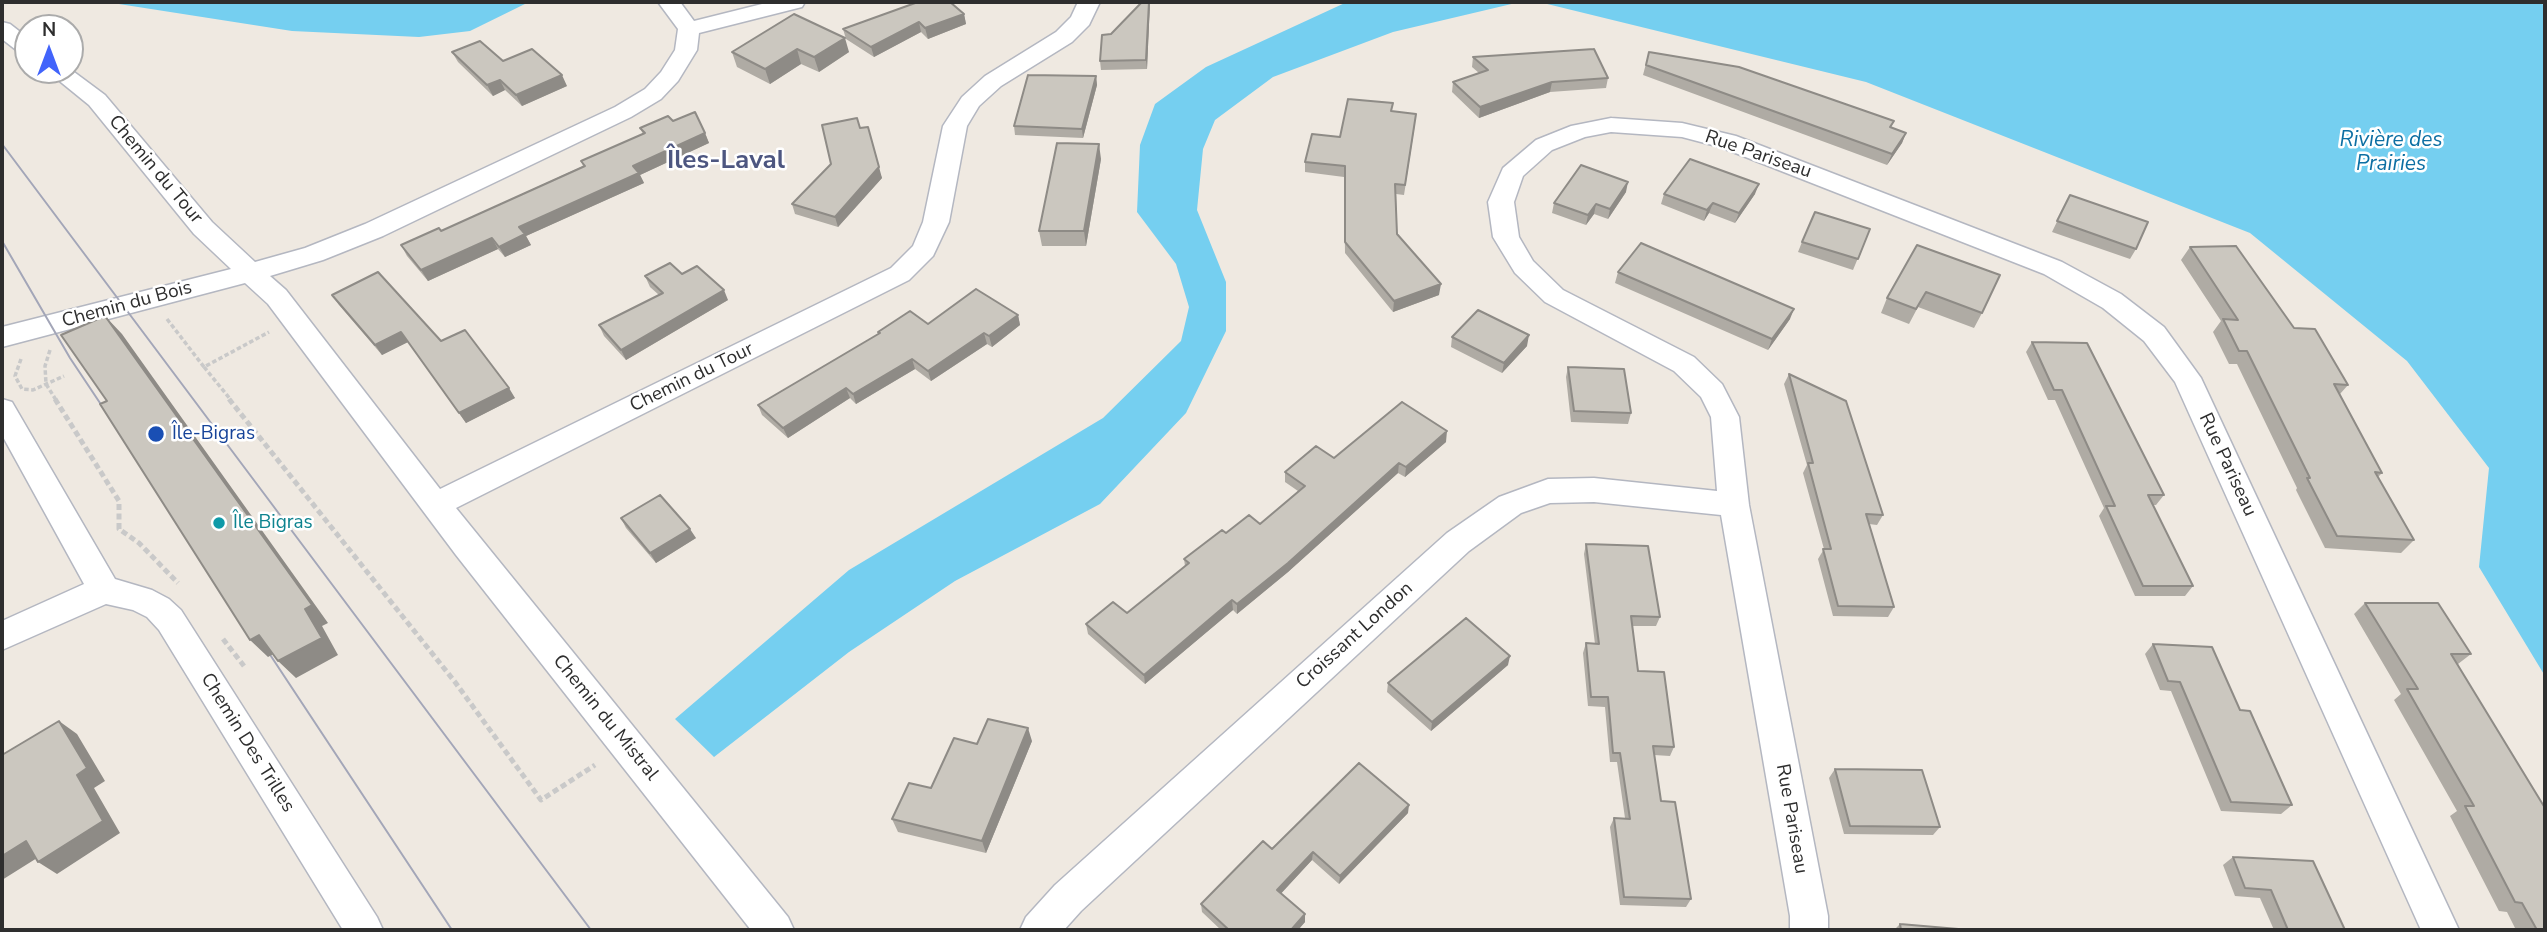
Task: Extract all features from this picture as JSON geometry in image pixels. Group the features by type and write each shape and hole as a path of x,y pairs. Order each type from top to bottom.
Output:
{"street":[{"path":"251,272 314,254 374,230 623,112 653,94 670,76 686,50 689,29 669,2"},
{"path":"689,29 794,2"},
{"name":"Chemin du Tour","path":"76,84 97,100 203,228 278,297 437,504 900,274 924,250 932,231 955,126 970,102 993,81 1064,37 1081,20 1088,2"},
{"name":"Rue Pariseau","path":"1809,930 1809,916 1734,505 1725,418 1712,391 1684,364 1554,296 1524,267 1506,237 1501,202 1512,173 1544,145 1579,131 1611,125 1682,130 1728,141 2053,268 2112,301 2154,334 2187,377 2440,930"},
{"name":"Chemin du Bois","path":"2,337 251,272"},
{"path":"2,410 104,590 2,636"},
{"name":"Croissant London","path":"1039,930 1078,888 1458,542 1510,505 1548,491 1594,490 1734,505"},
{"name":"Chemin du Mistral","path":"437,504 467,546 775,930"},
{"name":"Chemin Des Trilles","path":"104,590 141,598 158,608 170,620 364,930"}],"path":[{"path":"163,312 455,682 541,800 595,765"},
{"path":"204,367 265,336 271,329"},
{"path":"54,341 45,366 46,384 119,501 119,529 139,543 182,588"},
{"path":"19,361 15,376 22,389 33,390 64,376"},
{"path":"221,637 244,666"}],"water":[{"path":"106,2 529,2 470,31 419,37 292,31"},
{"path":"1347,2 1520,2 1393,32 1273,77 1215,120 1203,149 1197,210 1226,282 1226,331 1186,413 1100,504 955,581 849,652 714,757 675,719 849,570 1103,418 1181,341 1189,307 1176,264 1137,212 1140,145 1155,104 1206,67"},
{"name":"Rivière des Prairies","path":"1539,2 2535,2 2545,5 2545,676 2479,567 2489,468 2407,361 2250,233 1866,82"}],"building":[{"path":"918,2 950,2 964,14 925,28 919,22 871,47 843,29"},
{"path":"1142,2 1149,2 1146,60 1100,61 1102,35 1111,34"},
{"path":"794,14 845,38 814,57 797,49 765,69 732,52"},
{"path":"480,41 503,61 532,49 562,75 516,95 500,80 487,85 452,52"},
{"path":"1594,49 1608,78 1552,82 1480,107 1453,82 1488,70 1473,57"},
{"path":"1649,52 1739,67 1894,121 1890,127 1906,133 1892,154 1646,65"},
{"path":"1028,75 1096,76 1082,129 1014,126"},
{"path":"1348,99 1393,103 1391,111 1416,114 1405,185 1395,184 1397,234 1441,284 1394,301 1345,242 1345,166 1305,162 1312,134 1340,137"},
{"path":"695,112 705,133 633,166 639,173 519,227 525,234 499,247 492,238 421,270 401,245 439,228 441,231 585,166 581,161 645,133 640,128 668,116 673,121"},
{"path":"857,118 860,128 868,127 879,167 835,217 792,204 831,164 822,125"},
{"path":"1057,143 1099,144 1084,231 1039,231"},
{"path":"1690,159 1759,184 1739,213 1713,203 1707,210 1664,194"},
{"path":"1581,165 1628,182 1610,209 1596,204 1588,215 1554,203"},
{"path":"2070,195 2148,222 2136,249 2057,221"},
{"path":"1815,212 1870,229 1858,259 1802,242"},
{"path":"1641,243 1794,309 1772,339 1618,272"},
{"path":"1917,245 2000,275 1982,313 1926,292 1916,309 1887,298"},
{"path":"2236,246 2294,328 2315,329 2348,385 2334,384 2382,473 2375,472 2414,540 2337,536 2247,351 2239,351 2223,319 2238,320 2190,247"},
{"path":"670,263 682,274 697,266 724,290 621,350 599,325 663,293 645,276"},
{"path":"378,272 441,341 465,330 509,388 459,413 401,332 375,345 332,295"},
{"path":"976,289 1018,315 989,336 984,333 928,371 912,359 853,394 846,388 783,428 758,405 880,333 878,332 910,311 928,324"},
{"path":"1478,310 1529,335 1504,363 1452,337"},
{"name":"Île Bigras","path":"105,316 312,605 305,609 322,638 278,661 259,635 250,640 100,404 107,401 61,335"},
{"path":"2032,342 2087,343 2164,495 2148,495 2193,586 2143,586 2106,506 2115,506 2062,390 2054,390"},
{"path":"1568,367 1624,369 1631,413 1574,411"},
{"path":"1789,374 1846,401 1883,515 1866,514 1894,607 1838,606 1823,549 1831,549 1808,463 1813,463"},
{"path":"1402,402 1447,431 1406,467 1399,463 1288,563 1237,604 1232,600 1144,675 1086,624 1113,602 1127,613 1189,563 1184,559 1222,530 1226,533 1249,515 1260,524 1305,486 1285,472 1316,446 1334,458"},
{"path":"660,495 690,529 650,553 621,518"},
{"path":"1586,544 1648,546 1660,617 1631,616 1638,671 1664,672 1674,747 1653,746 1661,801 1675,802 1691,899 1624,897 1614,818 1630,819 1620,753 1613,753 1608,697 1591,697 1586,643 1599,644"},
{"path":"2365,603 2438,603 2471,654 2451,654 2545,808 2545,930 2537,930 2522,903 2515,902 2465,806 2474,806 2407,689 2418,689"},
{"path":"1466,618 1510,656 1432,722 1388,683"},
{"path":"2153,644 2212,647 2240,710 2250,711 2292,805 2231,802 2180,682 2168,681"},
{"path":"988,719 1028,728 982,841 892,819 909,783 931,788 954,738 977,744"},
{"path":"59,721 87,768 77,775 103,821 38,862 26,841 2,856 2,755"},
{"path":"1359,763 1409,805 1340,876 1313,852 1277,890 1305,914 1291,930 1229,930 1201,904 1263,841 1272,849"},
{"path":"1835,769 1922,770 1940,827 1850,826"},
{"path":"2233,857 2313,861 2345,930 2288,930 2271,890 2245,888"},
{"path":"1900,924 1970,930 1901,930"}],"tram line":[{"path":"2,144 591,930"},
{"path":"2,241 70,358 114,424"},
{"path":"259,638 452,930"}],"place":[{"name":"Île-Bigras","path":"156,434"},
{"name":"Île Bigras","path":"219,523"}],"district":[{"name":"Îles-Laval","path":"726,162"}]}
